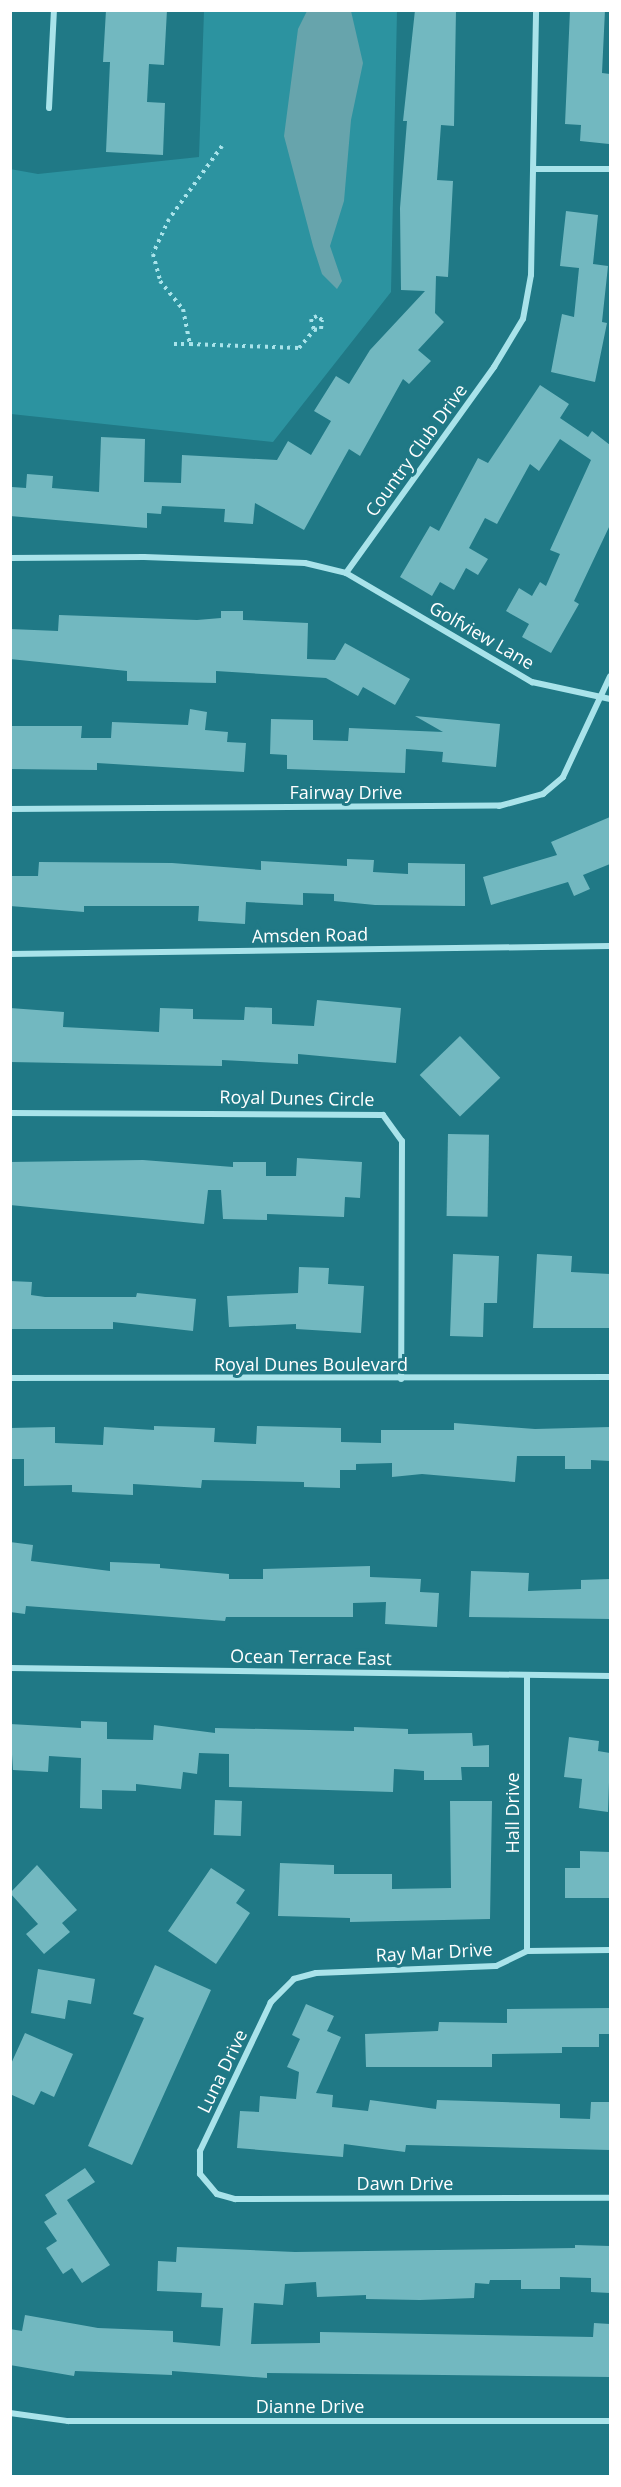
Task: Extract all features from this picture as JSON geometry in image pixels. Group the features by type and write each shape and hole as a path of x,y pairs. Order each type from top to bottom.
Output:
{"street":[{"path":"49,108 54,10"},
{"name":"Country Club Drive","path":"346,573 494,367 523,319 531,274 536,10"},
{"path":"534,169 610,169"},
{"path":"10,558 144,556 305,563 346,573"},
{"name":"Golfview Lane","path":"346,573 532,682 600,699 610,699"},
{"name":"Fairway Drive","path":"10,809 499,806 543,794 563,777 610,676"},
{"name":"Amsden Road","path":"10,954 610,946"},
{"name":"Royal Dunes Circle","path":"10,1113 383,1115 402,1141 401,1379"},
{"name":"Royal Dunes Boulevard","path":"10,1378 610,1377"},
{"name":"Ocean Terrace East","path":"10,1668 610,1676"},
{"name":"Hall Drive","path":"527,1675 527,1951"},
{"name":"Ray Mar Drive","path":"294,1979 316,1973 496,1966 527,1951 610,1950"},
{"name":"Luna Drive","path":"205,2183 200,2174 200,2151 271,2002 294,1979"},
{"name":"Dawn Drive","path":"205,2183 217,2194 235,2199 610,2198"},
{"name":"Dianne Drive","path":"10,2414 68,2421 610,2421"}],"path":[{"path":"190,344 183,309 160,281 153,254 170,219 222,146"},
{"path":"174,344 299,348 314,330"}],"shaded area":[{"path":"204,11 397,11 391,292 273,442 11,414 10,169 38,174 199,157"},
{"path":"307,11 351,11 363,63 351,120 344,201 330,246 342,281 337,289 322,274 284,136 298,29"}],"building":[{"path":"106,10 167,10 164,65 149,64 147,102 165,103 163,155 106,152 110,62 103,62"},
{"path":"415,10 456,10 454,126 441,125 437,180 453,181 448,277 436,276 435,313 444,322 418,350 431,361 409,384 403,379 360,456 349,449 304,530 255,503 253,524 224,522 225,509 162,506 161,514 147,513 147,528 10,516 12,487 26,488 27,474 53,476 52,488 99,492 101,437 145,439 144,482 181,483 182,455 277,460 288,441 311,455 331,421 314,411 336,376 349,384 370,350 425,291 401,290 400,208 407,121 403,121"},
{"path":"570,10 605,10 602,73 610,74 609,144 580,141 581,125 565,124"},
{"path":"566,211 598,215 593,264 608,266 602,322 607,323 595,382 551,372 562,314 574,317 579,268 560,266"},
{"path":"540,385 569,404 560,418 588,437 592,431 610,445 610,525 574,601 579,604 551,653 522,637 529,624 506,611 519,588 532,596 540,582 546,586 560,554 550,550 591,460 560,439 539,471 530,464 497,524 485,518 469,548 488,559 478,575 466,568 454,590 440,582 432,596 400,577 430,526 439,531 478,458 488,463"},
{"path":"221,611 243,611 243,620 308,623 307,659 335,660 345,643 410,679 395,705 363,687 358,696 326,678 216,671 216,683 127,681 127,671 10,659 10,629 58,631 59,615 197,620 221,618"},
{"path":"190,709 207,712 205,730 228,732 227,742 246,743 244,772 97,763 97,770 10,769 10,726 82,726 81,738 111,738 112,722 188,725"},
{"path":"415,716 500,724 496,767 442,762 443,752 406,749 405,773 287,769 287,755 270,754 271,719 313,720 313,740 348,741 349,728 443,732"},
{"path":"610,817 610,864 583,875 590,889 574,896 568,882 491,905 483,877 557,855 551,842"},
{"path":"347,859 374,860 373,872 408,874 408,863 465,864 465,906 375,905 334,901 334,894 303,893 303,905 246,902 245,924 198,921 199,906 84,906 84,912 10,906 10,876 38,876 39,862 172,863 261,870 261,861 347,866"},
{"path":"317,1000 401,1008 396,1063 298,1054 298,1064 222,1060 222,1066 10,1062 10,1008 64,1012 63,1027 159,1032 160,1008 193,1009 193,1019 244,1020 245,1007 272,1008 272,1024 314,1026"},
{"path":"460,1036 500,1078 460,1117 420,1075"},
{"path":"448,1134 489,1135 488,1217 447,1216"},
{"path":"297,1158 362,1162 360,1198 345,1197 344,1217 267,1214 267,1220 223,1219 221,1190 208,1190 204,1224 10,1205 10,1162 143,1160 233,1167 233,1162 266,1162 266,1176 296,1176"},
{"path":"453,1254 499,1256 497,1303 484,1303 483,1337 450,1336"},
{"path":"537,1254 572,1256 571,1272 610,1274 610,1328 533,1328"},
{"path":"299,1267 329,1268 328,1284 364,1286 361,1333 296,1329 296,1324 229,1327 227,1296 298,1293"},
{"path":"10,1281 32,1282 31,1295 45,1297 136,1297 137,1293 196,1299 193,1331 113,1322 113,1329 10,1329"},
{"path":"454,1423 535,1429 610,1427 610,1461 591,1460 591,1469 565,1469 565,1456 517,1456 515,1482 422,1474 392,1477 392,1463 356,1464 356,1470 340,1470 340,1488 304,1487 304,1482 202,1480 201,1488 133,1484 133,1495 72,1492 72,1485 24,1486 24,1459 10,1459 10,1428 55,1427 55,1443 103,1445 104,1427 154,1430 154,1426 215,1428 214,1442 256,1444 257,1426 341,1428 341,1442 381,1443 381,1430 454,1430"},
{"path":"10,1542 33,1545 31,1561 110,1571 110,1562 160,1564 160,1568 229,1574 229,1579 263,1579 263,1569 370,1566 370,1577 421,1579 420,1592 439,1593 437,1627 385,1624 386,1602 353,1603 353,1617 226,1617 225,1621 26,1606 25,1614 10,1612"},
{"path":"471,1571 529,1573 528,1591 581,1589 581,1580 610,1579 610,1619 469,1617"},
{"path":"81,1721 107,1722 107,1739 153,1740 154,1725 215,1733 215,1728 354,1731 354,1727 408,1729 408,1734 472,1733 473,1746 489,1745 489,1767 461,1767 462,1780 424,1780 424,1771 394,1769 393,1792 229,1787 229,1754 199,1753 197,1774 183,1772 181,1789 136,1784 136,1791 102,1790 102,1809 80,1808 81,1758 49,1756 48,1772 13,1770 10,1724 81,1728"},
{"path":"569,1737 599,1741 598,1751 610,1753 608,1812 579,1808 582,1779 564,1777"},
{"path":"215,1800 242,1801 241,1836 214,1835"},
{"path":"450,1801 492,1801 490,1919 350,1922 350,1918 278,1916 280,1863 334,1865 334,1874 392,1874 392,1889 451,1888"},
{"path":"580,1851 610,1852 610,1898 565,1898 565,1868 580,1868"},
{"path":"37,1865 77,1910 62,1923 70,1932 44,1954 26,1934 38,1924 10,1893"},
{"path":"211,1868 245,1890 236,1903 250,1913 216,1964 168,1931"},
{"path":"155,1965 211,1990 132,2165 88,2146 144,2018 133,2014"},
{"path":"38,1969 95,1979 91,2004 68,2000 65,2019 31,2013"},
{"path":"306,2004 334,2016 327,2031 341,2037 316,2093 333,2095 332,2107 368,2111 370,2100 436,2109 437,2100 560,2104 560,2118 590,2119 591,2102 610,2102 610,2150 406,2145 405,2152 344,2144 343,2157 237,2148 240,2111 259,2112 260,2096 296,2099 299,2072 287,2067 300,2039 292,2035"},
{"path":"610,2008 610,2034 599,2034 599,2047 562,2047 562,2053 492,2054 492,2067 366,2067 365,2034 438,2031 439,2022 507,2023 507,2009"},
{"path":"25,2033 73,2054 54,2097 41,2091 34,2105 10,2094 10,2066"},
{"path":"85,2168 95,2182 67,2200 110,2265 82,2283 72,2268 63,2274 46,2248 57,2241 44,2222 57,2214 45,2195"},
{"path":"575,2245 610,2246 610,2293 591,2292 591,2278 560,2277 560,2289 521,2289 521,2280 490,2280 489,2284 475,2283 474,2298 420,2300 366,2299 366,2295 317,2297 316,2282 285,2284 283,2305 254,2303 251,2344 320,2343 320,2332 593,2337 594,2323 610,2324 610,2377 267,2373 267,2378 172,2371 172,2375 75,2371 74,2376 10,2365 10,2329 22,2331 25,2315 98,2328 173,2331 173,2342 220,2346 223,2308 201,2307 202,2293 157,2291 158,2261 176,2262 177,2247 295,2252 575,2248"}]}
